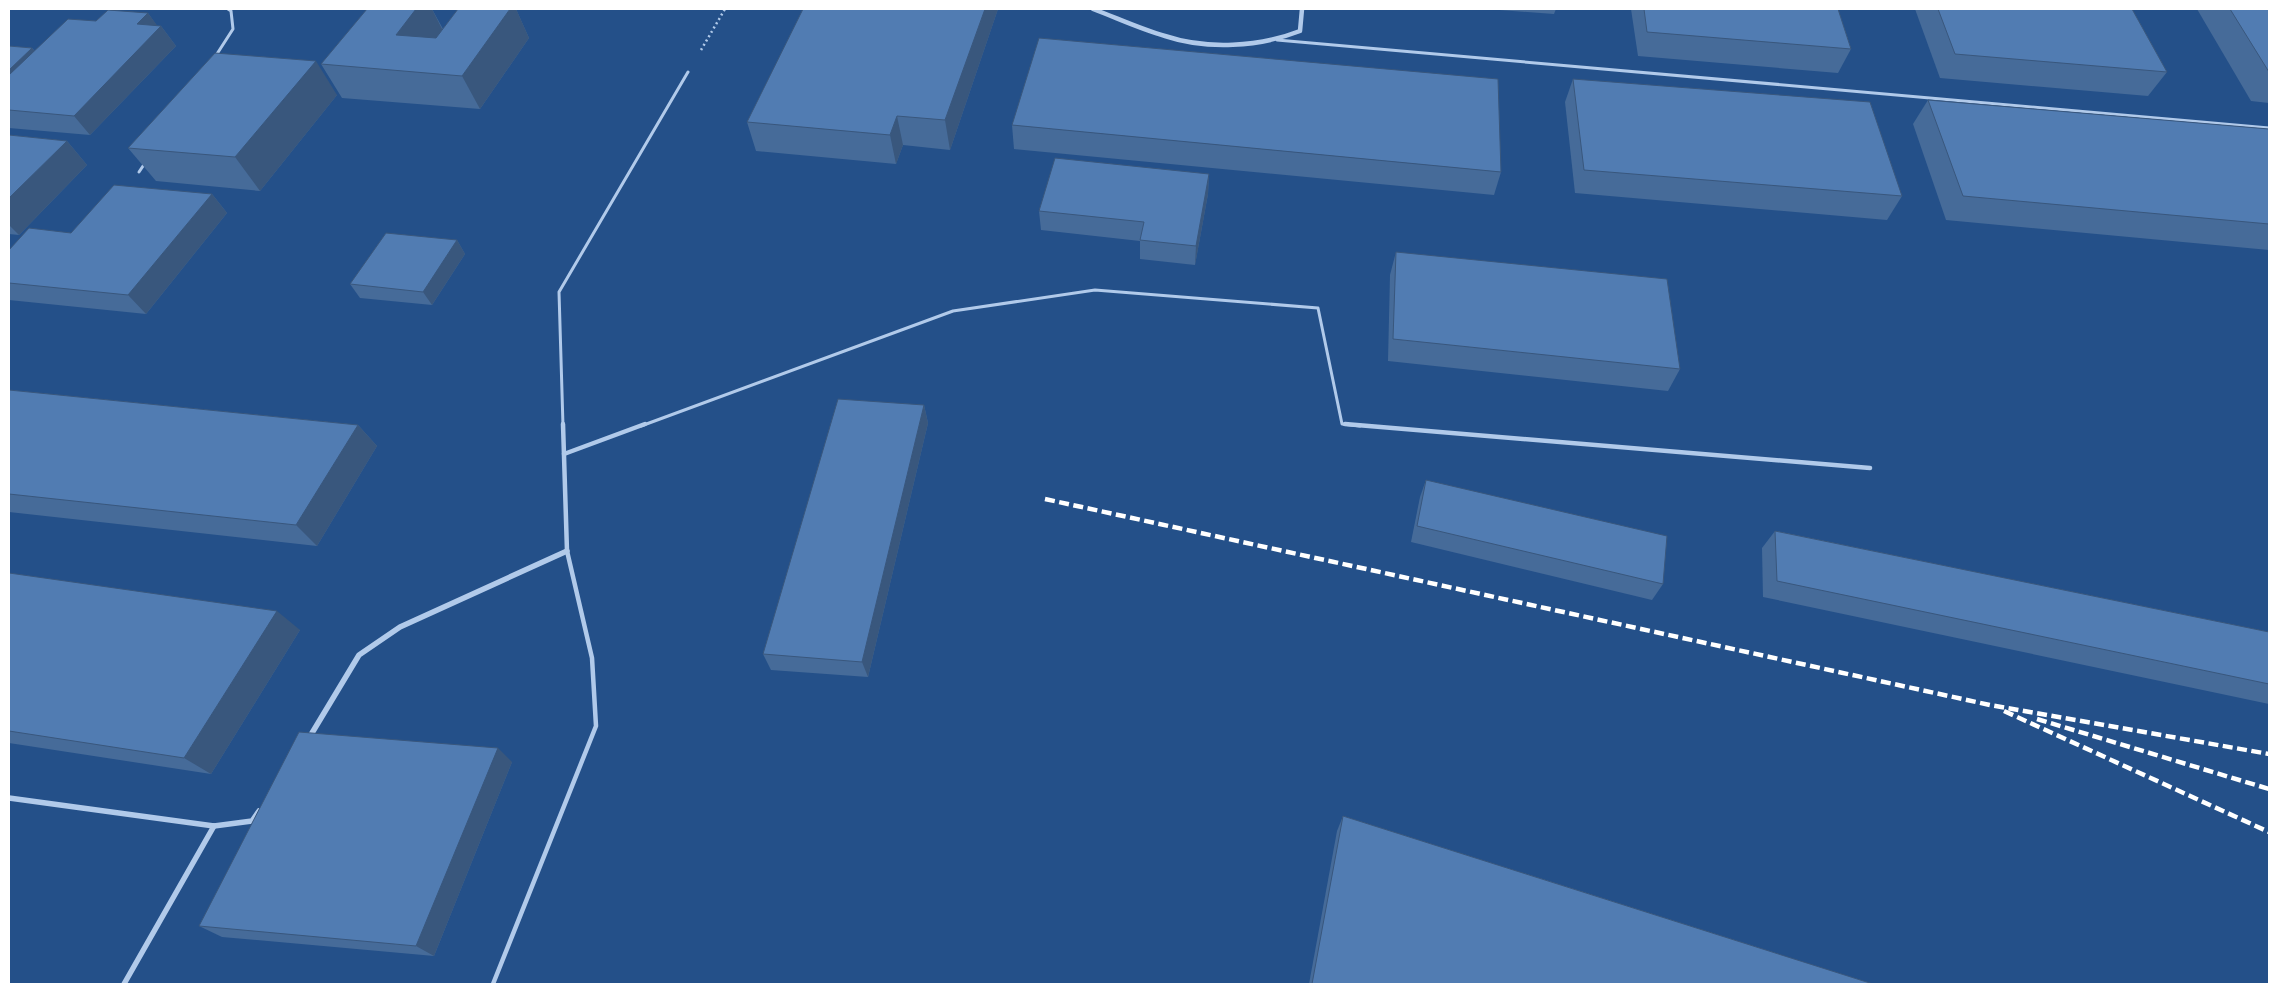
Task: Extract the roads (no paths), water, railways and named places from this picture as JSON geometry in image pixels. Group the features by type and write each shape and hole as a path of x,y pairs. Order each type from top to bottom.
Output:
{"street":[{"path":"1092,9 1166,38 1224,46 1277,40 1300,31 1302,9"},
{"path":"303,748 359,655 400,627 567,551"},
{"path":"9,798 214,826 252,821 262,808"},
{"path":"124,984 214,826"}],"lane":[{"path":"212,61 233,29 231,11 228,9"},
{"path":"1277,40 2269,128"},
{"path":"493,984 596,726 592,658 567,551 559,292 688,72"},
{"path":"139,172 149,156"},
{"path":"564,454 953,311 1095,290 1318,308 1342,424 1870,468"}],"railway":[{"path":"1045,499 1990,705 2269,754"},
{"path":"2004,711 2269,832"},
{"path":"2037,719 2269,789"}]}
